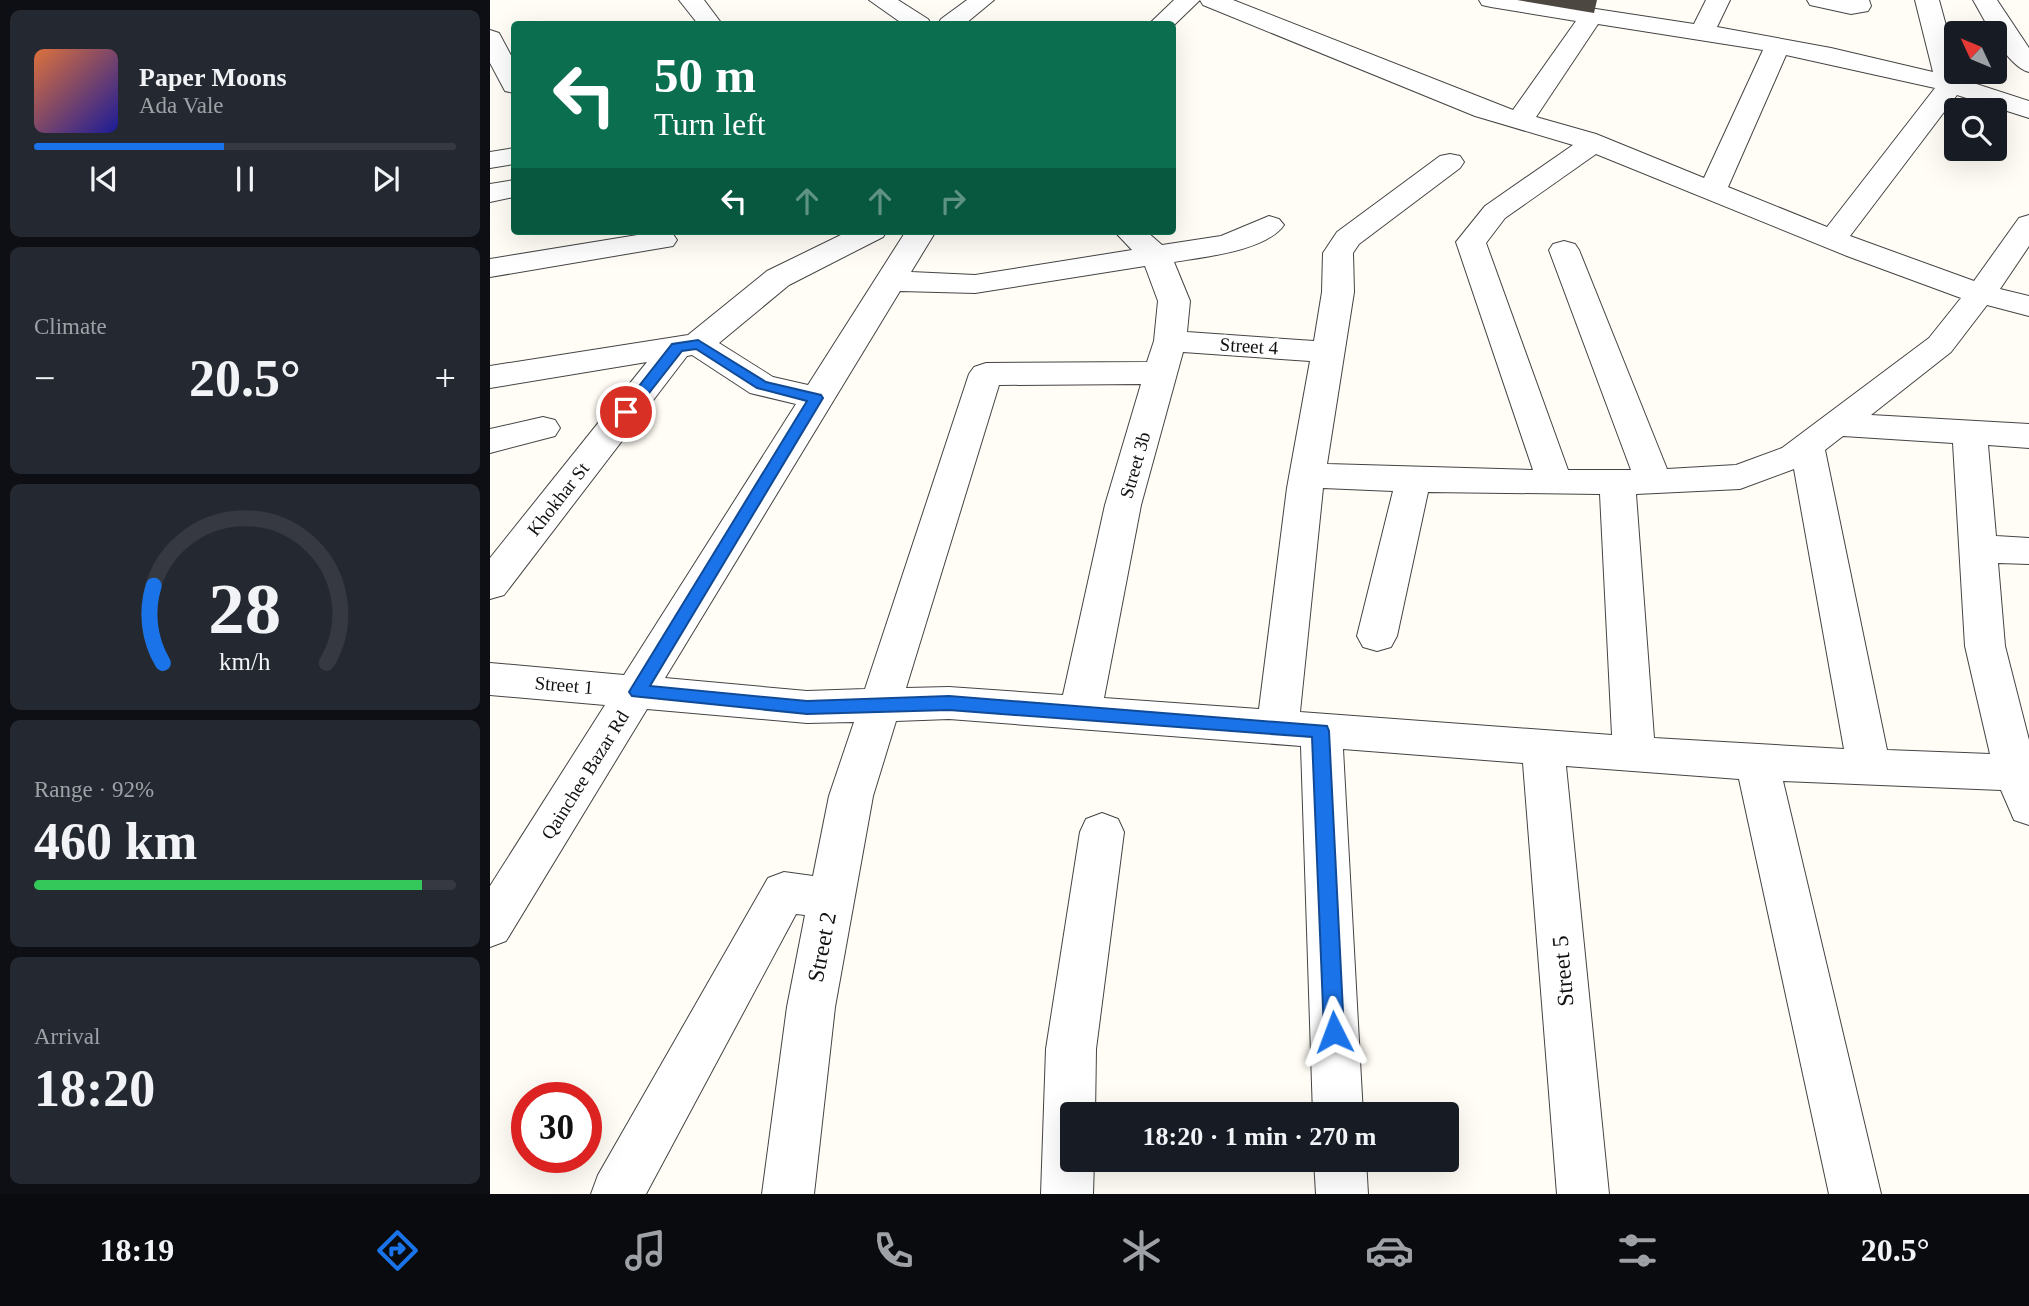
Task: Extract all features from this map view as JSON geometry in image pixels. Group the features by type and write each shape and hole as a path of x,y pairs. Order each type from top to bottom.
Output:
{"street":[{"path":"691,0 708,21"},
{"path":"881,0 914,21"},
{"path":"954,21 982,0"},
{"path":"1164,21 1188,0"},
{"path":"1212,0 1484,110 1594,143 1833,239 1979,294 2029,306"},
{"path":"1491,0 1777,47 1903,73 2029,110"},
{"path":"1702,34 1718,0"},
{"path":"1819,0 1851,7 1859,6 1857,0"},
{"path":"1927,0 1950,86"},
{"path":"1985,0 2012,44 2029,64"},
{"path":"1520,120 1591,17"},
{"path":"490,38 511,79"},
{"path":"1713,189 1777,47"},
{"path":"1833,239 1950,86"},
{"path":"490,100 511,99"},
{"path":"1555,482 1471,242 1495,212 1594,143"},
{"path":"490,160 511,156"},
{"path":"1337,1102 1299,729 1307,475 1338,292 1338,253 1348,238 1450,162"},
{"path":"490,193 511,190"},
{"path":"1307,475 1555,482 1635,482 1740,477 1794,456 1940,345 2029,224"},
{"path":"889,281 975,284 1229,244 1269,225"},
{"name":"Khokhar St","path":"490,585 688,346 778,278 864,235"},
{"name":"Qainchee Bazar Rd","path":"490,926 638,692 918,235"},
{"name":"Street 3b","path":"1080,713 1123,505 1165,357 1174,301 1156,256 1133,235"},
{"path":"490,268 662,240"},
{"path":"1564,250 1635,482 1634,754"},
{"path":"490,377 688,346 762,385 816,398"},
{"name":"Street 4","path":"879,705 986,374 1165,357 1328,352"},
{"path":"490,441 543,428"},
{"path":"1821,435 1970,433 2029,436"},
{"path":"1970,433 1985,646 2025,784"},
{"path":"1821,435 1869,767"},
{"path":"1377,636 1413,480"},
{"path":"1979,549 2029,551"},
{"name":"Street 1","path":"490,679 807,707 949,703 1757,763 1869,767 2025,784"},
{"name":"Street 2","path":"788,1194 811,1007 831,899 851,796 879,705"},
{"name":"Street 5","path":"1543,748 1583,1194"},
{"path":"1757,763 1854,1194"},
{"path":"1068,1194 1071,1049 1102,832"},
{"path":"617,1194 783,892 831,899"},
{"path":"1341,1172 1342,1194"}],"route":[{"path":"626,412 677,347 698,344 762,385 816,398 638,692 807,707 949,703 1321,731 1334,1032"}]}
